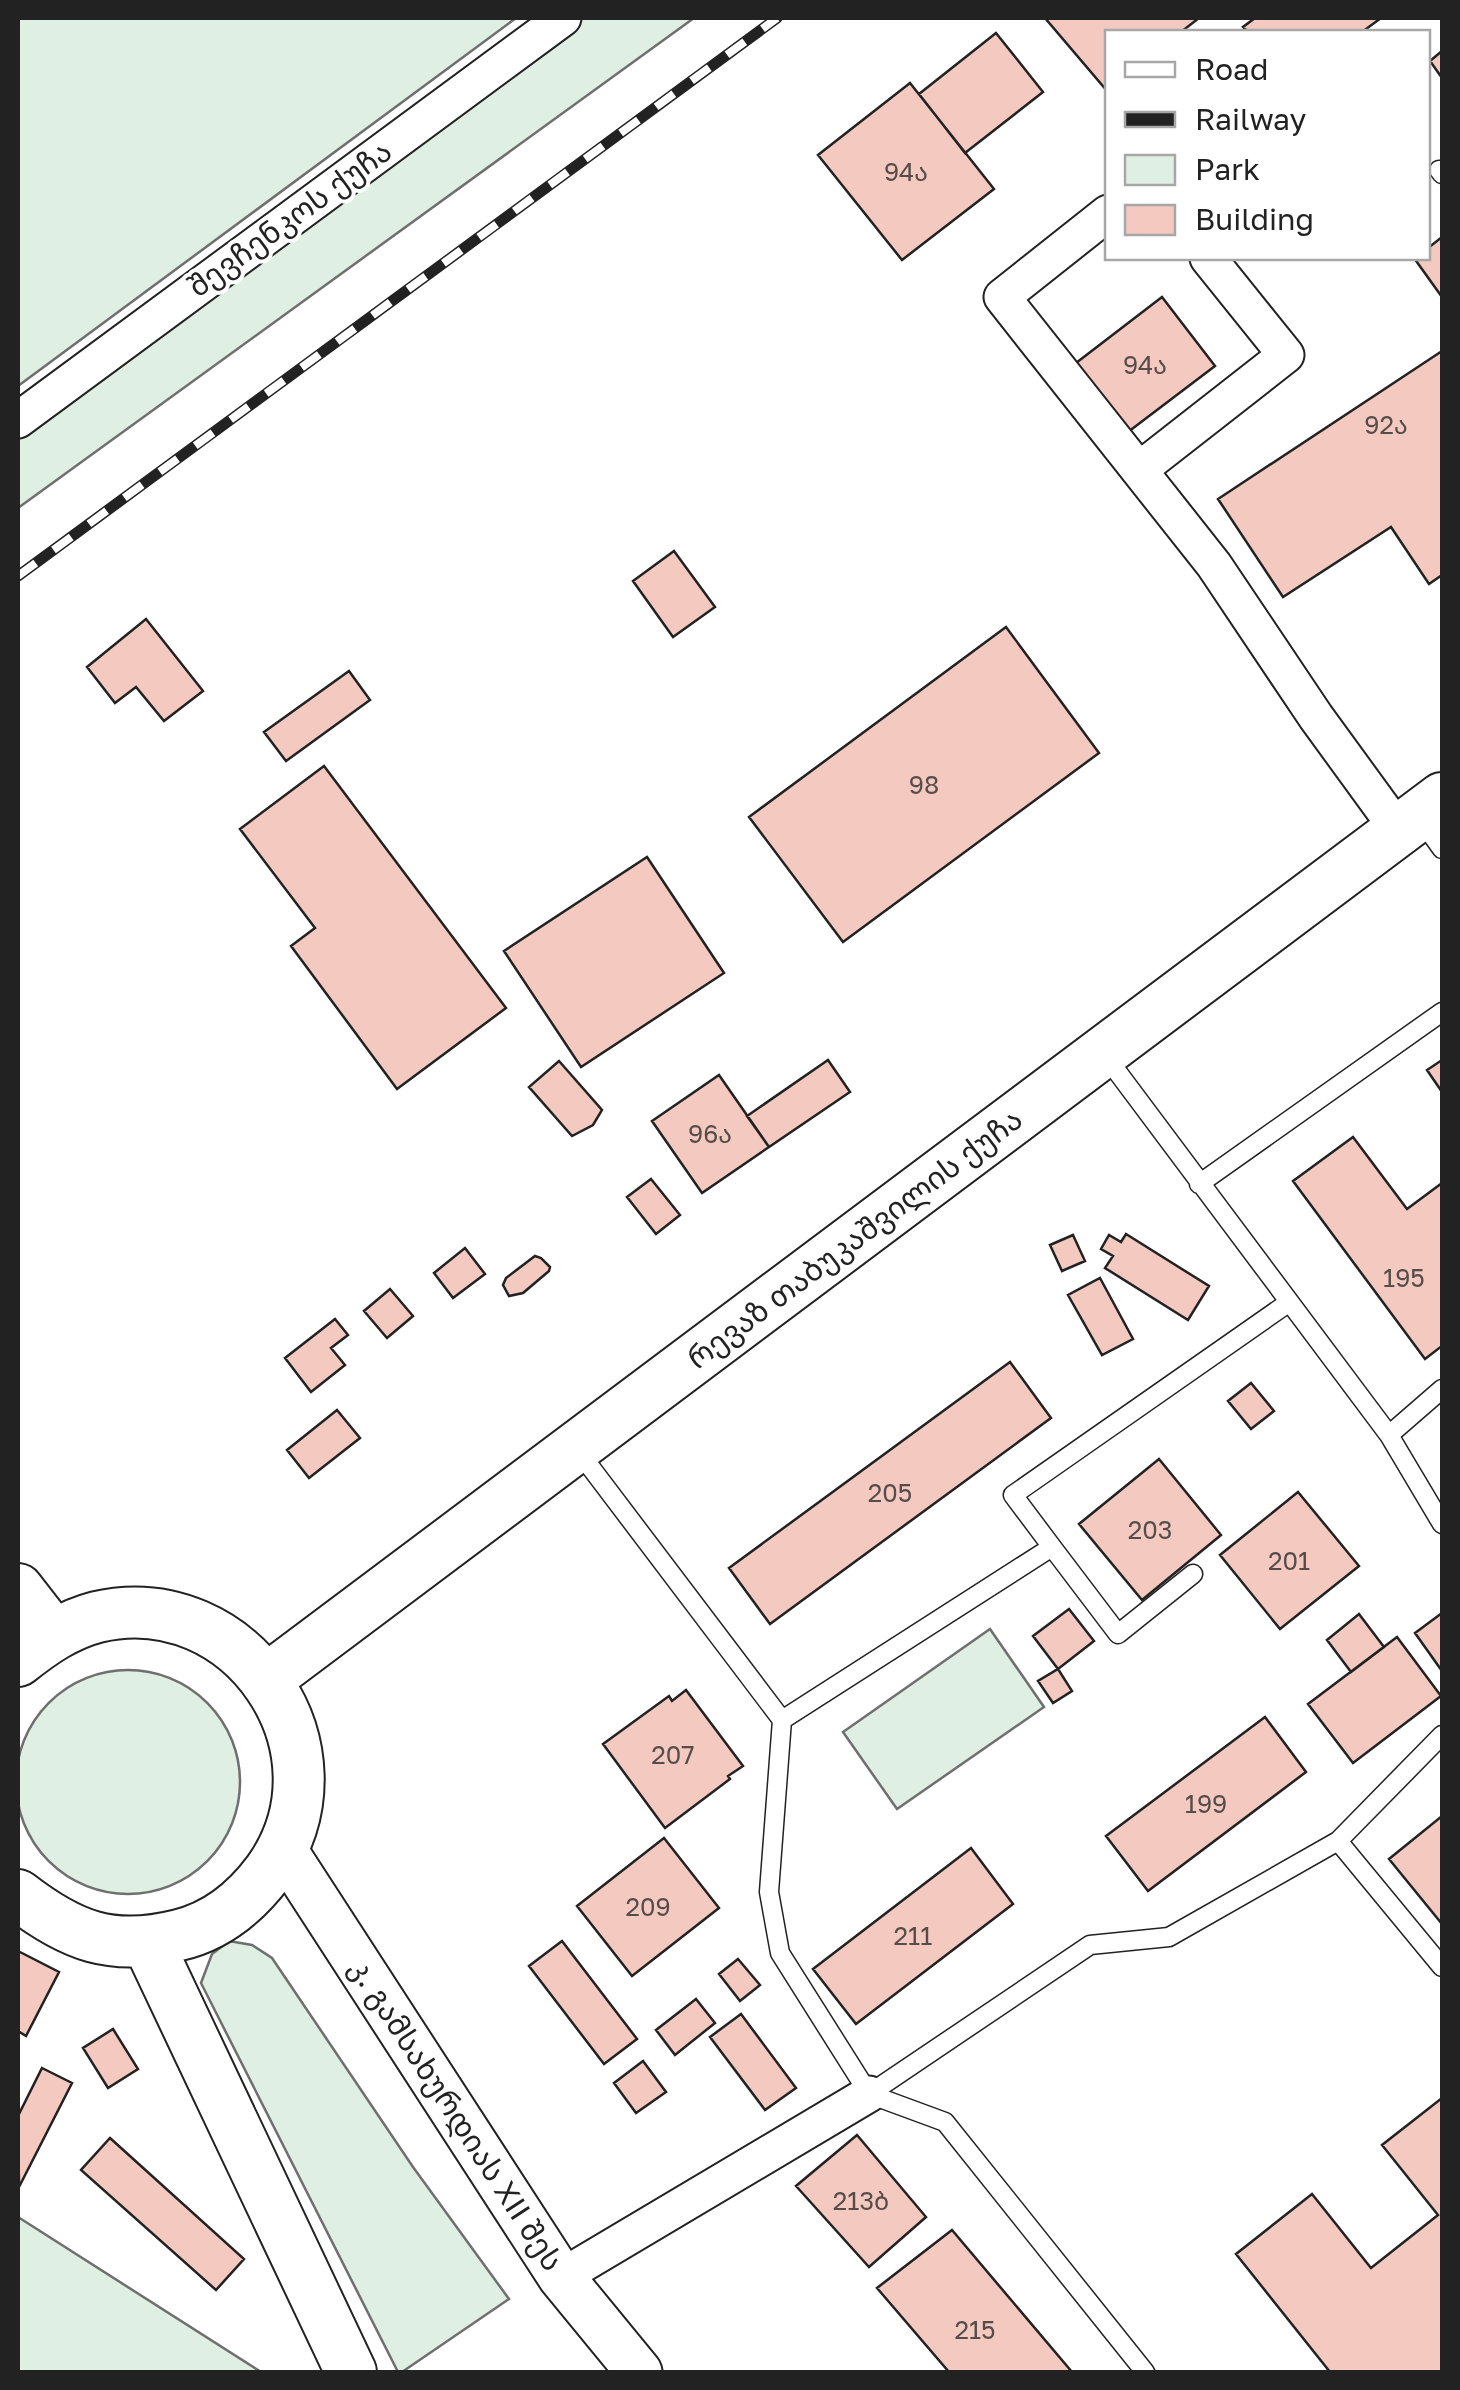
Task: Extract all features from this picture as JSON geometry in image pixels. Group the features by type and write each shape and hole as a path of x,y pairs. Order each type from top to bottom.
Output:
{"main road":[{"name":"რევაზ თაბუკაშვილის ქუჩა","path":"267,1679 1104,1052 1426,824"},
{"path":"18,1589 35,1647 97,1617 144,1613 190,1622 231,1644 267,1679 287,1716 299,1760 298,1806 284,1850 251,1896 204,1929 148,1943 99,1940 53,1922 18,1895"},
{"path":"148,1943 351,2372"}],"street":[{"name":"შევჩენკოს ქუჩა","path":"18,420 563,18"},
{"path":"1105,216 1002,297 1214,565 1316,718 1426,824"},
{"path":"1139,470 1286,355 1210,260"},
{"name":"კ. გამსახურდიას XII შეს","path":"284,1850 561,2277 639,2372"},
{"path":"561,2277 869,2094"}],"lane":[{"path":"1200,1184 1442,1012"},
{"path":"1104,1052 1389,1434 1442,1524"},
{"path":"1193,1574 1118,1634 1013,1495 1288,1303"},
{"path":"1389,1434 1442,1390"},
{"path":"576,1448 782,1720 769,1892 780,1953 869,2094 945,2122 1145,2372"},
{"path":"782,1720 1052,1547"},
{"path":"869,2094 1090,1945 1168,1936 1338,1841 1442,1736"},
{"path":"1338,1841 1442,1967"}],"green space":[{"path":"18,18 516,18 18,386"},
{"path":"563,18 694,18 18,508 18,420"},
{"path":"990,1629 1044,1707 897,1809 843,1732"},
{"path":"128,1670 171,1679 207,1703 231,1739 240,1782 231,1825 207,1861 171,1885 128,1894 85,1885 49,1861 25,1825 16,1782 25,1739 49,1703 85,1679"},
{"path":"229,1941 252,1945 272,1958 413,2167 509,2299 402,2372 398,2372 201,1983 212,1954"},
{"path":"18,2217 261,2372 18,2372"}],"building":[{"path":"1045,18 1199,18 1184,30 1105,30 1105,88"},
{"path":"1255,18 1381,18 1365,30 1243,27"},
{"path":"996,33 1043,92 965,153 919,94"},
{"path":"1442,51 1442,78 1430,61"},
{"path":"910,83 994,189 902,260 818,155"},
{"path":"1442,237 1442,297 1415,260 1430,260 1430,246"},
{"path":"1162,297 1215,366 1128,432 1076,363"},
{"path":"1442,351 1442,575 1429,584 1391,527 1283,597 1218,499"},
{"path":"674,551 715,607 673,637 633,581"},
{"path":"146,619 203,691 164,721 136,687 115,703 87,667"},
{"path":"1006,627 1099,753 843,942 749,817"},
{"path":"349,671 370,700 286,761 264,732"},
{"path":"324,766 506,1008 397,1089 291,946 315,928 240,829"},
{"path":"647,857 724,973 581,1067 504,951"},
{"path":"828,1060 850,1092 769,1147 747,1116"},
{"path":"1442,1060 1442,1092 1427,1070"},
{"path":"559,1061 602,1110 593,1125 572,1136 529,1087"},
{"path":"719,1075 769,1147 702,1193 652,1121"},
{"path":"1353,1137 1407,1209 1442,1183 1442,1346 1425,1359 1293,1181"},
{"path":"651,1179 680,1215 656,1234 627,1197"},
{"path":"1126,1234 1209,1286 1188,1320 1105,1268 1113,1256 1101,1249 1109,1235 1121,1242"},
{"path":"1073,1235 1085,1261 1062,1271 1050,1245"},
{"path":"465,1248 485,1274 453,1298 434,1273"},
{"path":"535,1256 550,1267 549,1271 523,1293 509,1296 503,1285 506,1278"},
{"path":"1100,1278 1133,1339 1102,1355 1068,1295"},
{"path":"390,1289 413,1316 387,1338 364,1311"},
{"path":"335,1319 348,1335 331,1348 345,1365 311,1392 285,1358"},
{"path":"1010,1362 1051,1418 770,1624 729,1568"},
{"path":"1251,1383 1274,1411 1251,1429 1228,1401"},
{"path":"337,1410 360,1438 309,1478 287,1450"},
{"path":"1159,1459 1221,1535 1142,1600 1079,1524"},
{"path":"1298,1492 1359,1566 1280,1629 1220,1555"},
{"path":"1069,1609 1094,1641 1058,1669 1033,1636"},
{"path":"1442,1613 1442,1671 1415,1633"},
{"path":"1359,1614 1384,1647 1351,1672 1327,1640"},
{"path":"1397,1637 1441,1696 1353,1763 1308,1704"},
{"path":"1058,1669 1072,1691 1053,1703 1038,1681"},
{"path":"686,1690 743,1766 665,1828 603,1744 669,1696 672,1701"},
{"path":"1265,1717 1306,1772 1148,1891 1106,1836"},
{"path":"1442,1816 1442,1924 1389,1859"},
{"path":"664,1838 719,1908 632,1976 577,1906"},
{"path":"971,1848 1013,1904 856,2024 813,1969"},
{"path":"562,1941 637,2039 604,2064 529,1966"},
{"path":"18,1951 59,1972 26,2036 18,2031"},
{"path":"738,1959 760,1985 740,2001 719,1974"},
{"path":"696,1999 715,2023 675,2055 656,2030"},
{"path":"741,2014 796,2088 765,2110 710,2037"},
{"path":"113,2029 138,2069 108,2088 83,2048"},
{"path":"643,2061 666,2092 636,2113 614,2083"},
{"path":"42,2068 72,2083 19,2187 18,2116"},
{"path":"1442,2098 1442,2372 1330,2372 1236,2254 1312,2194 1371,2268 1438,2215 1382,2145"},
{"path":"857,2135 926,2217 869,2267 796,2186"},
{"path":"110,2138 244,2259 216,2290 81,2170"},
{"path":"952,2230 1072,2372 949,2372 877,2288"}],"railway":[{"path":"18,576 777,18"}]}
